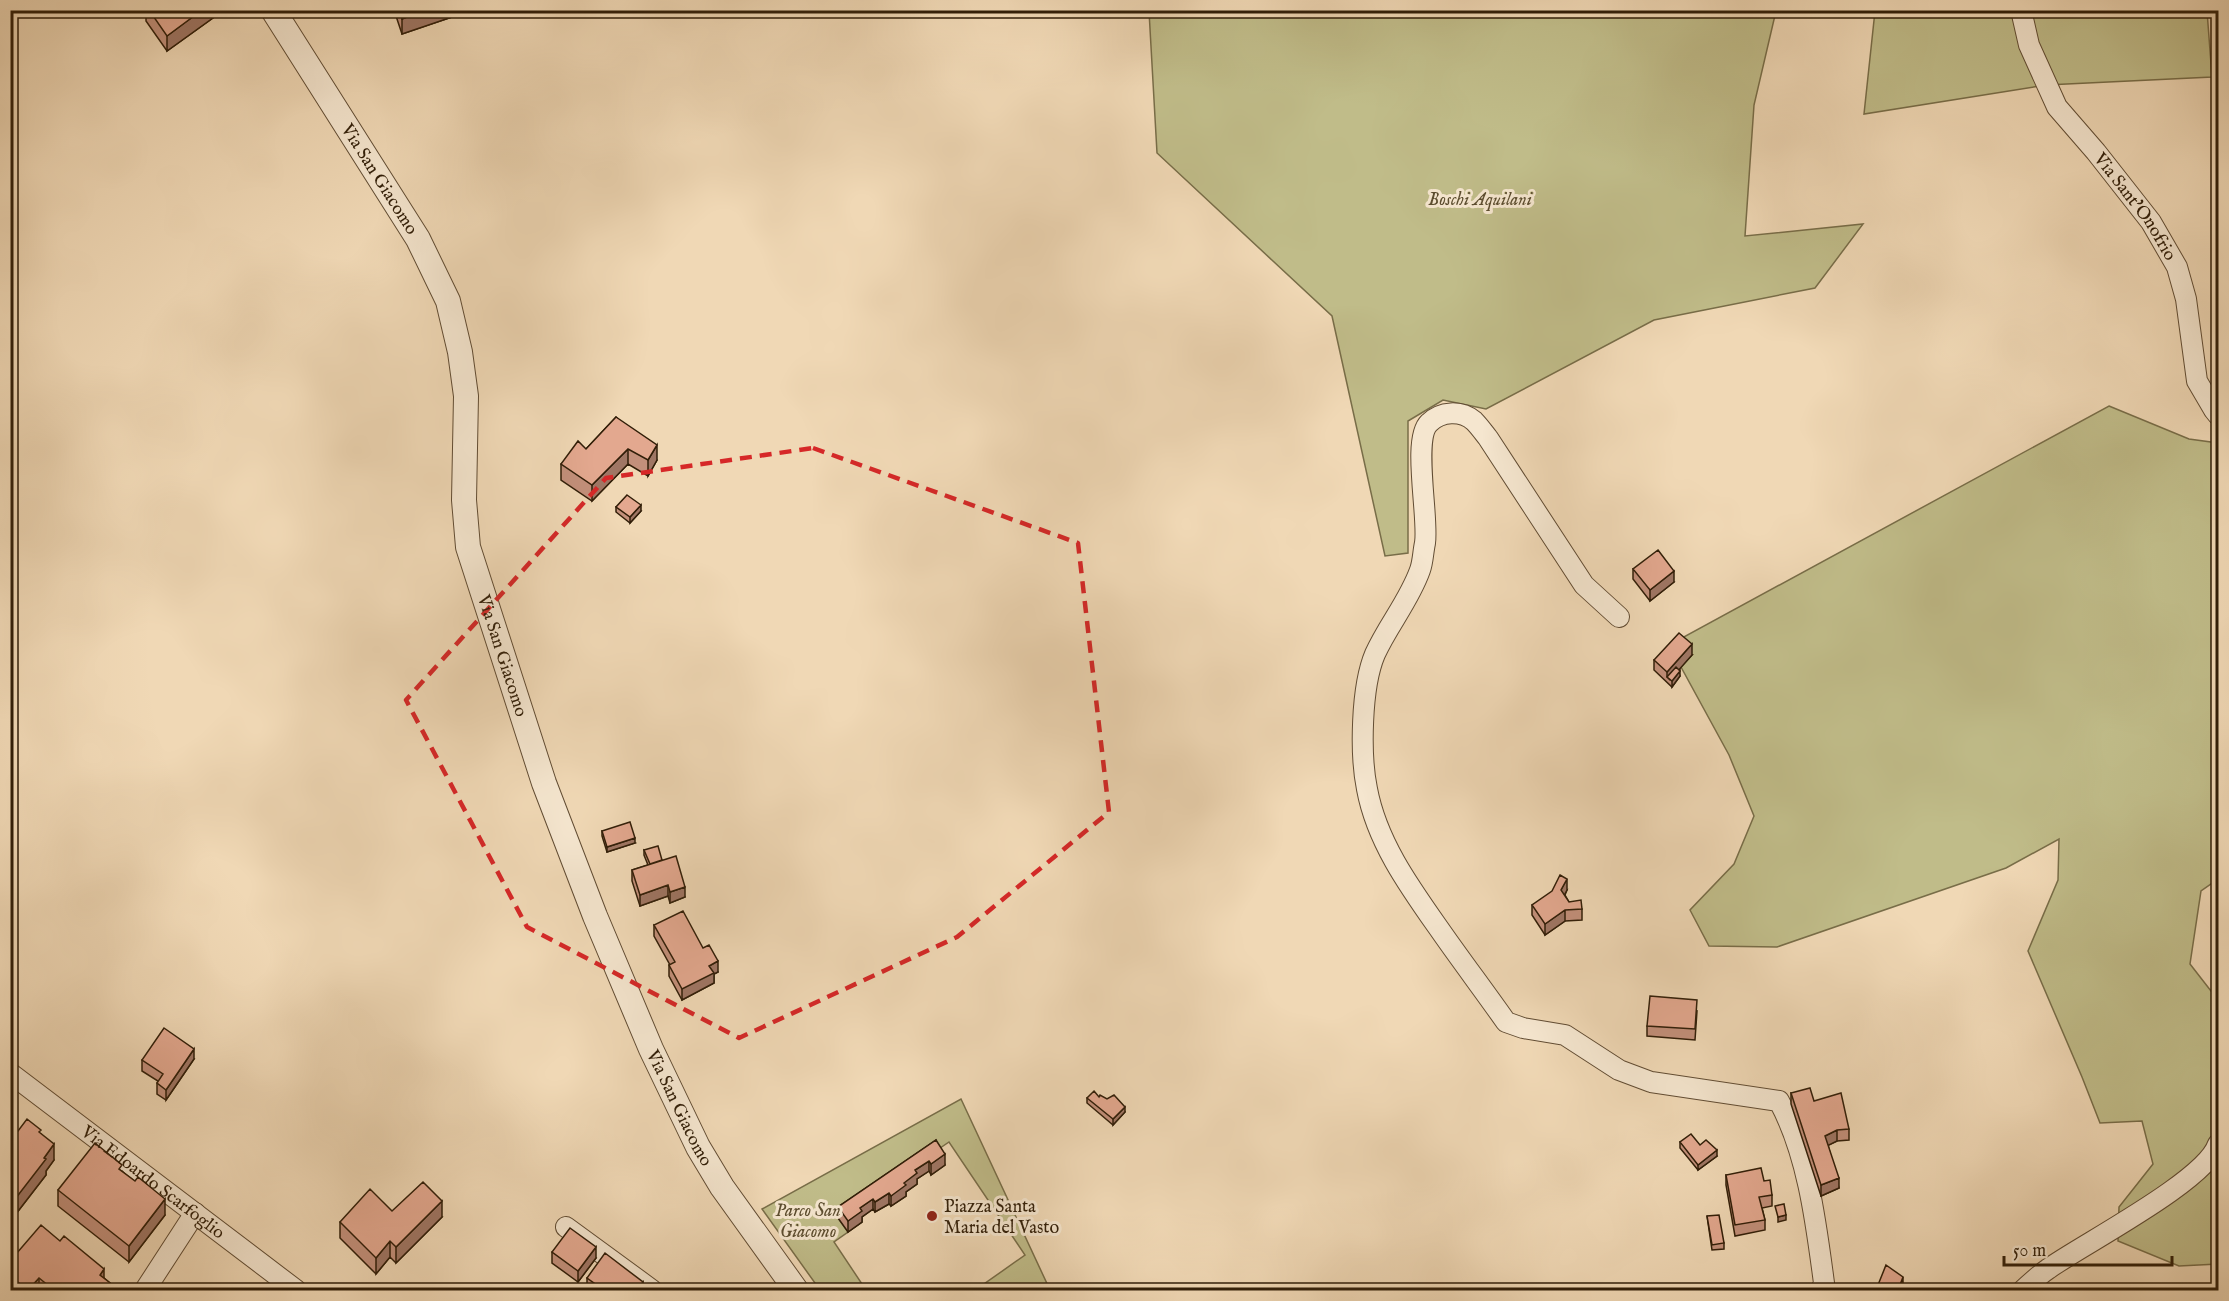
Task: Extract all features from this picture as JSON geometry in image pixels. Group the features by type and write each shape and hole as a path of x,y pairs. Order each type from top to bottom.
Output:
{"street":[{"name":"Via San Giacomo","path":"273,10 418,239 448,301 460,352 466,396 464,500 468,547 544,783 651,1049 698,1147 722,1187 796,1290"},
{"name":"Via Sant'Onofrio","path":"2021,10 2029,45 2057,107 2151,222 2177,267 2186,299 2197,381 2218,415"},
{"path":"1619,617 1584,585 1488,438 1473,420 1456,412 1438,415 1426,425 1422,448 1422,488 1427,531 1420,569 1406,601 1374,656 1365,698 1362,747 1367,790 1377,822 1401,874 1506,1022 1524,1028 1565,1035 1618,1070 1651,1082 1779,1101 1787,1116 1814,1202 1824,1282 1821,1290"},
{"name":"Via Edoardo Scarfoglio","path":"10,1073 296,1290"},
{"path":"2023,1290 2048,1269 2093,1243 2176,1187 2200,1167 2218,1144"},
{"path":"145,1290 195,1213"},
{"path":"566,1227 652,1290"}],"highlighted area":[{"path":"813,448 1078,543 1109,812 957,937 739,1038 527,927 406,700 606,478"}],"green space":[{"name":"Boschi Aquilani","path":"1149,11 1776,11 1754,105 1745,236 1863,224 1815,288 1654,320 1486,409 1443,400 1408,421 1408,553 1385,556 1332,316 1157,153"},
{"path":"1875,11 2207,11 2212,77 2046,85 1864,114"},
{"path":"2109,406 2189,439 2218,443 2218,879 2201,891 2190,964 2218,1000 2218,1264 2179,1266 2118,1241 2119,1207 2153,1164 2142,1121 2100,1123 2028,951 2058,880 2059,839 2006,868 1777,947 1709,946 1690,910 1734,864 1754,816 1729,755 1669,645"},
{"name":"Parco San Giacomo","path":"961,1099 1050,1290 989,1290 984,1284 1025,1255 949,1142 838,1218 848,1232 834,1242 866,1290 820,1290 762,1209"}],"building":[{"path":"149,10 202,10 167,36"},
{"path":"400,10 425,10 402,19"},
{"path":"616,417 657,445 648,460 628,449 592,485 561,464 578,441 586,449"},
{"path":"627,495 641,505 630,517 616,507"},
{"path":"1658,550 1674,571 1650,590 1633,569"},
{"path":"1679,633 1692,644 1667,672 1654,660"},
{"path":"1676,667 1680,671 1672,681 1667,677"},
{"path":"630,822 635,838 607,847 602,831"},
{"path":"658,846 662,860 650,864 644,850"},
{"path":"676,856 685,887 670,892 668,885 640,895 632,870"},
{"path":"1560,875 1567,879 1561,890 1569,902 1581,900 1582,909 1565,910 1545,924 1532,905 1552,891"},
{"path":"683,911 703,948 709,945 718,961 709,966 714,973 682,989 669,965 675,962 654,925"},
{"path":"1650,996 1697,1000 1695,1029 1647,1026"},
{"path":"164,1028 194,1049 166,1090 157,1083 163,1074 142,1060"},
{"path":"1810,1088 1814,1101 1841,1093 1849,1129 1837,1130 1825,1136 1839,1178 1821,1185 1791,1093"},
{"path":"1094,1091 1099,1097 1100,1095 1107,1099 1114,1095 1125,1107 1113,1119 1087,1098"},
{"path":"27,1119 54,1144 44,1158 46,1159 12,1203 10,1202 10,1135 12,1133 15,1135"},
{"path":"1691,1134 1700,1145 1706,1140 1717,1150 1698,1165 1680,1142"},
{"path":"936,1140 945,1154 931,1164 929,1161 915,1170 917,1173 904,1183 906,1185 891,1196 889,1193 875,1202 873,1199 860,1208 862,1211 848,1221 838,1207"},
{"path":"95,1143 122,1165 119,1169 135,1181 138,1177 165,1199 129,1246 58,1190"},
{"path":"1761,1168 1764,1181 1770,1180 1772,1195 1759,1197 1765,1220 1735,1225 1726,1175"},
{"path":"423,1182 442,1201 396,1247 390,1241 376,1258 340,1222 370,1189 392,1211"},
{"path":"1784,1204 1786,1215 1778,1217 1775,1206"},
{"path":"1719,1215 1724,1243 1712,1245 1707,1216"},
{"path":"41,1225 60,1241 64,1236 104,1269 100,1275 118,1289 54,1290 39,1278 28,1290 10,1276 10,1261"},
{"path":"570,1228 596,1247 578,1271 552,1252"},
{"path":"605,1253 643,1282 637,1290 604,1290 587,1278"},
{"path":"1886,1265 1903,1277 1898,1290 1876,1290"},
{"path":"647,1285 655,1290 643,1290"}],"place":[{"name":"Piazza Santa Maria del Vasto","path":"932,1216"}]}
